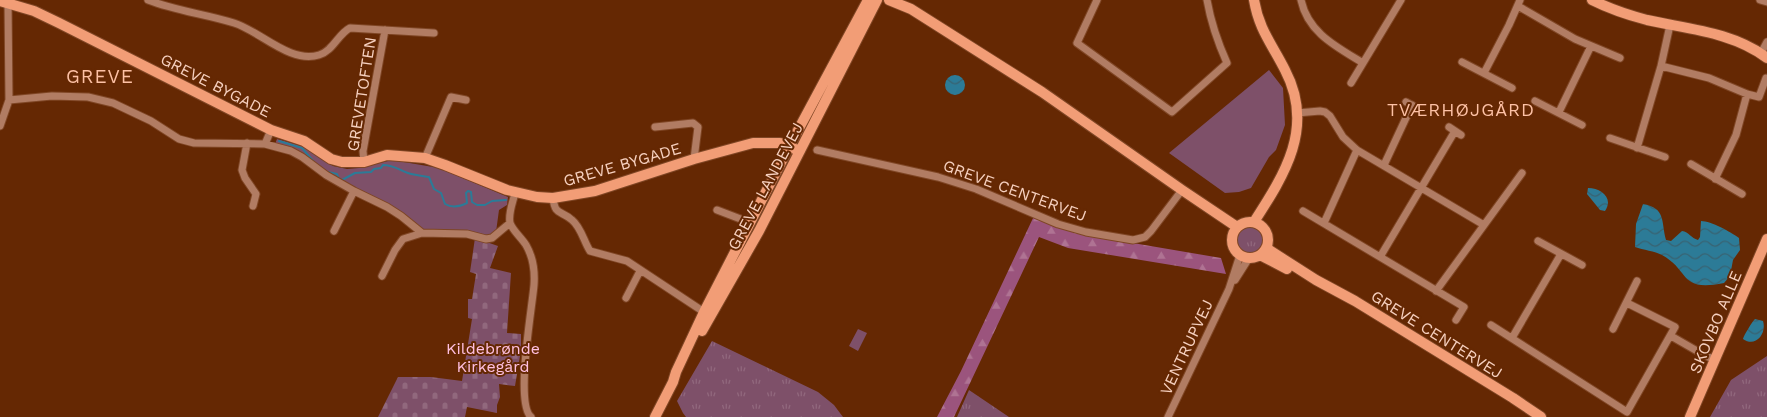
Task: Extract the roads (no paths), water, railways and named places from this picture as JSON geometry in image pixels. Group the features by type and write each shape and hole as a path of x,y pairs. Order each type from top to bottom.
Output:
{"street":[{"name":"GREVETOFTEN","path":"148,0 169,8 235,23 248,28 285,50 305,57 320,55 328,50 350,28 434,33"},
{"name":"GREVE LANDEVEJ","path":"655,417 679,374 751,223 868,0"},
{"name":"GREVE LANDEVEJ","path":"708,314 759,231 877,0"},
{"path":"889,0 911,9"},
{"path":"900,0 911,9 1042,92 1194,198 1235,231"},
{"path":"1097,0 1076,43 1172,112 1227,63 1214,30 1207,0 1217,0"},
{"path":"1254,0 1265,36 1290,80 1296,100 1298,127 1292,153 1258,224"},
{"path":"1301,0 1307,16 1322,37 1363,63"},
{"path":"1351,83 1401,0"},
{"path":"1592,0 1622,13 1732,40 1764,56 1767,42"},
{"path":"1760,0 1767,2"},
{"name":"GREVE BYGADE","path":"4,2 59,23 271,130 304,141 331,159 351,163 364,162 387,155 425,158 515,192 537,197 553,198 595,191 694,159 759,142 780,143 800,150"},
{"path":"0,126 9,100 4,2"},
{"path":"1484,73 1519,3 1559,30 1620,58"},
{"path":"1637,148 1661,66 1670,24"},
{"name":"GREVETOFTEN","path":"364,162 363,151 385,30"},
{"path":"1559,112 1591,46"},
{"path":"1462,62 1512,88"},
{"path":"1661,66 1722,82 1759,98 1766,78"},
{"path":"1715,178 1736,135 1747,94"},
{"path":"9,100 52,96 88,96 113,103 151,122 179,139 194,143 247,142 266,144 291,151 354,192 387,207 422,233"},
{"path":"425,158 451,97 466,100"},
{"path":"1536,100 1582,125"},
{"path":"1384,165 1412,105"},
{"path":"1297,113 1325,112 1330,116 1342,137 1357,150 1484,225"},
{"path":"655,127 693,123 698,127 694,159"},
{"path":"266,144 271,130"},
{"path":"1380,257 1455,131"},
{"path":"1610,138 1665,157"},
{"path":"247,142 242,170 256,194 253,206"},
{"name":"GREVE CENTERVEJ","path":"817,150 938,177 976,189 1058,224 1086,232 1132,240 1144,237 1151,231 1182,190"},
{"path":"1324,223 1357,150"},
{"path":"1690,164 1742,194"},
{"path":"1436,291 1522,173"},
{"path":"334,231 354,192"},
{"path":"515,192 510,222 526,245 532,258 534,271 534,285 526,343 525,403 527,413 531,417"},
{"path":"553,198 554,207 557,211 572,219 590,251 627,262 708,314"},
{"name":"GREVE LANDEVEJ","path":"717,210 751,223"},
{"path":"1303,211 1464,307 1456,320"},
{"path":"382,276 403,240 422,233 467,234 486,239 492,238 510,222"},
{"path":"1248,222 1258,224 1268,236 1263,251 1245,256 1233,246 1235,231 1248,222"},
{"name":"SKOVBO ALLE","path":"1690,417 1767,239"},
{"path":"1538,241 1582,265"},
{"name":"GREVE CENTERVEJ","path":"1263,251 1288,269 1316,280 1364,306 1541,417"},
{"path":"1512,338 1561,254"},
{"name":"VENTRUPVEJ","path":"1168,417 1245,256"},
{"path":"626,298 640,271"},
{"path":"1613,329 1637,281"},
{"path":"1491,325 1626,414 1675,327 1627,303"},
{"path":"1671,336 1715,360"}],"water":[{"path":"955,75 962,78 965,85 962,92 955,95 948,92 945,85 948,78"},
{"path":"1588,188 1593,188 1605,195 1608,202 1605,211 1600,210 1587,194"},
{"path":"1643,204 1659,212 1663,221 1666,240 1671,241 1682,231 1698,240 1700,237 1701,221 1715,225 1739,238 1740,250 1733,260 1730,276 1724,283 1699,285 1687,278 1671,261 1662,255 1635,247 1636,224"},
{"path":"1755,319 1763,321 1762,335 1756,341 1747,341 1743,339"}],"waterway":[{"path":"279,141 302,148 314,162"},
{"path":"328,172 337,174 339,179 342,180 355,173 371,172 374,169 381,168 383,165 387,165 410,174 429,177 434,189 441,193 445,204 450,206 467,203 466,193 468,191 471,192 472,202 477,205 506,200"}],"district":[{"name":"GREVE","path":"100,76"},
{"name":"TVÆRHØJGÅRD","path":"1461,110"}],"park label":[{"name":"Kildebrønde Kirkegård","path":"493,357"}]}
